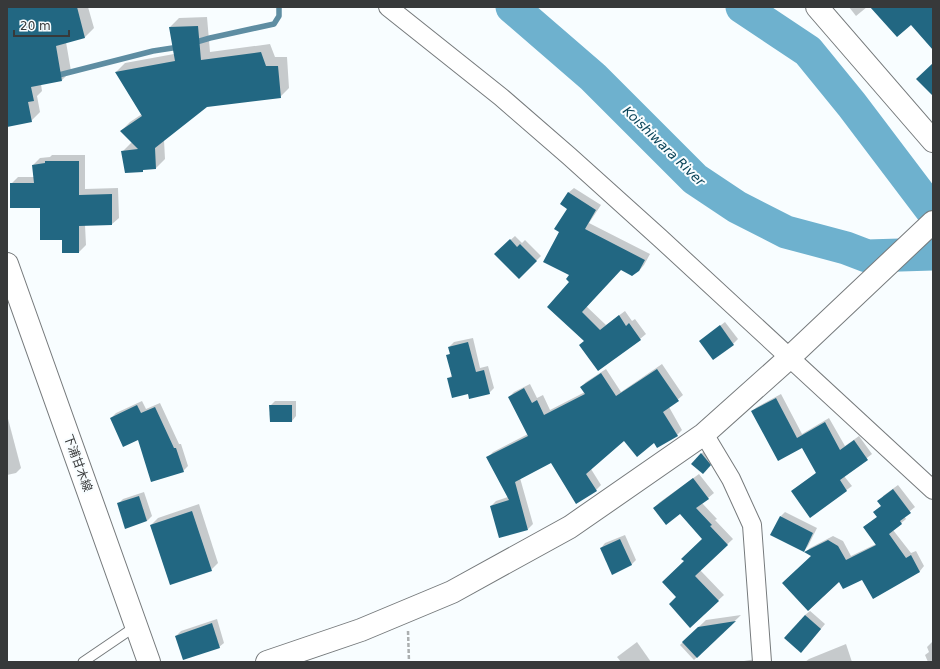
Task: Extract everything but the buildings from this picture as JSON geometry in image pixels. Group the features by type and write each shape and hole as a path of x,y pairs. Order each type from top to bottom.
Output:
{"street":[{"path":"388,7 507,102 792,354 933,490"},
{"path":"817,7 933,141"},
{"path":"267,662 361,630 452,592 570,527 704,434 933,222"},
{"name":"下浦甘木線","path":"7,264 149,662"},
{"path":"704,434 731,479 752,525 762,662"}],"lane":[{"path":"83,662 136,626"}],"path":[{"path":"408,610 409,662"}],"waterway":[{"path":"193,43 274,24 279,16 279,7"},
{"name":"Koishiwara River","path":"512,7 593,77 695,179 737,207 786,232 846,248 867,256 933,254"},
{"name":"Koishiwara River","path":"742,7 808,51 852,105 933,212"},
{"path":"55,76 153,51 179,47"}]}
